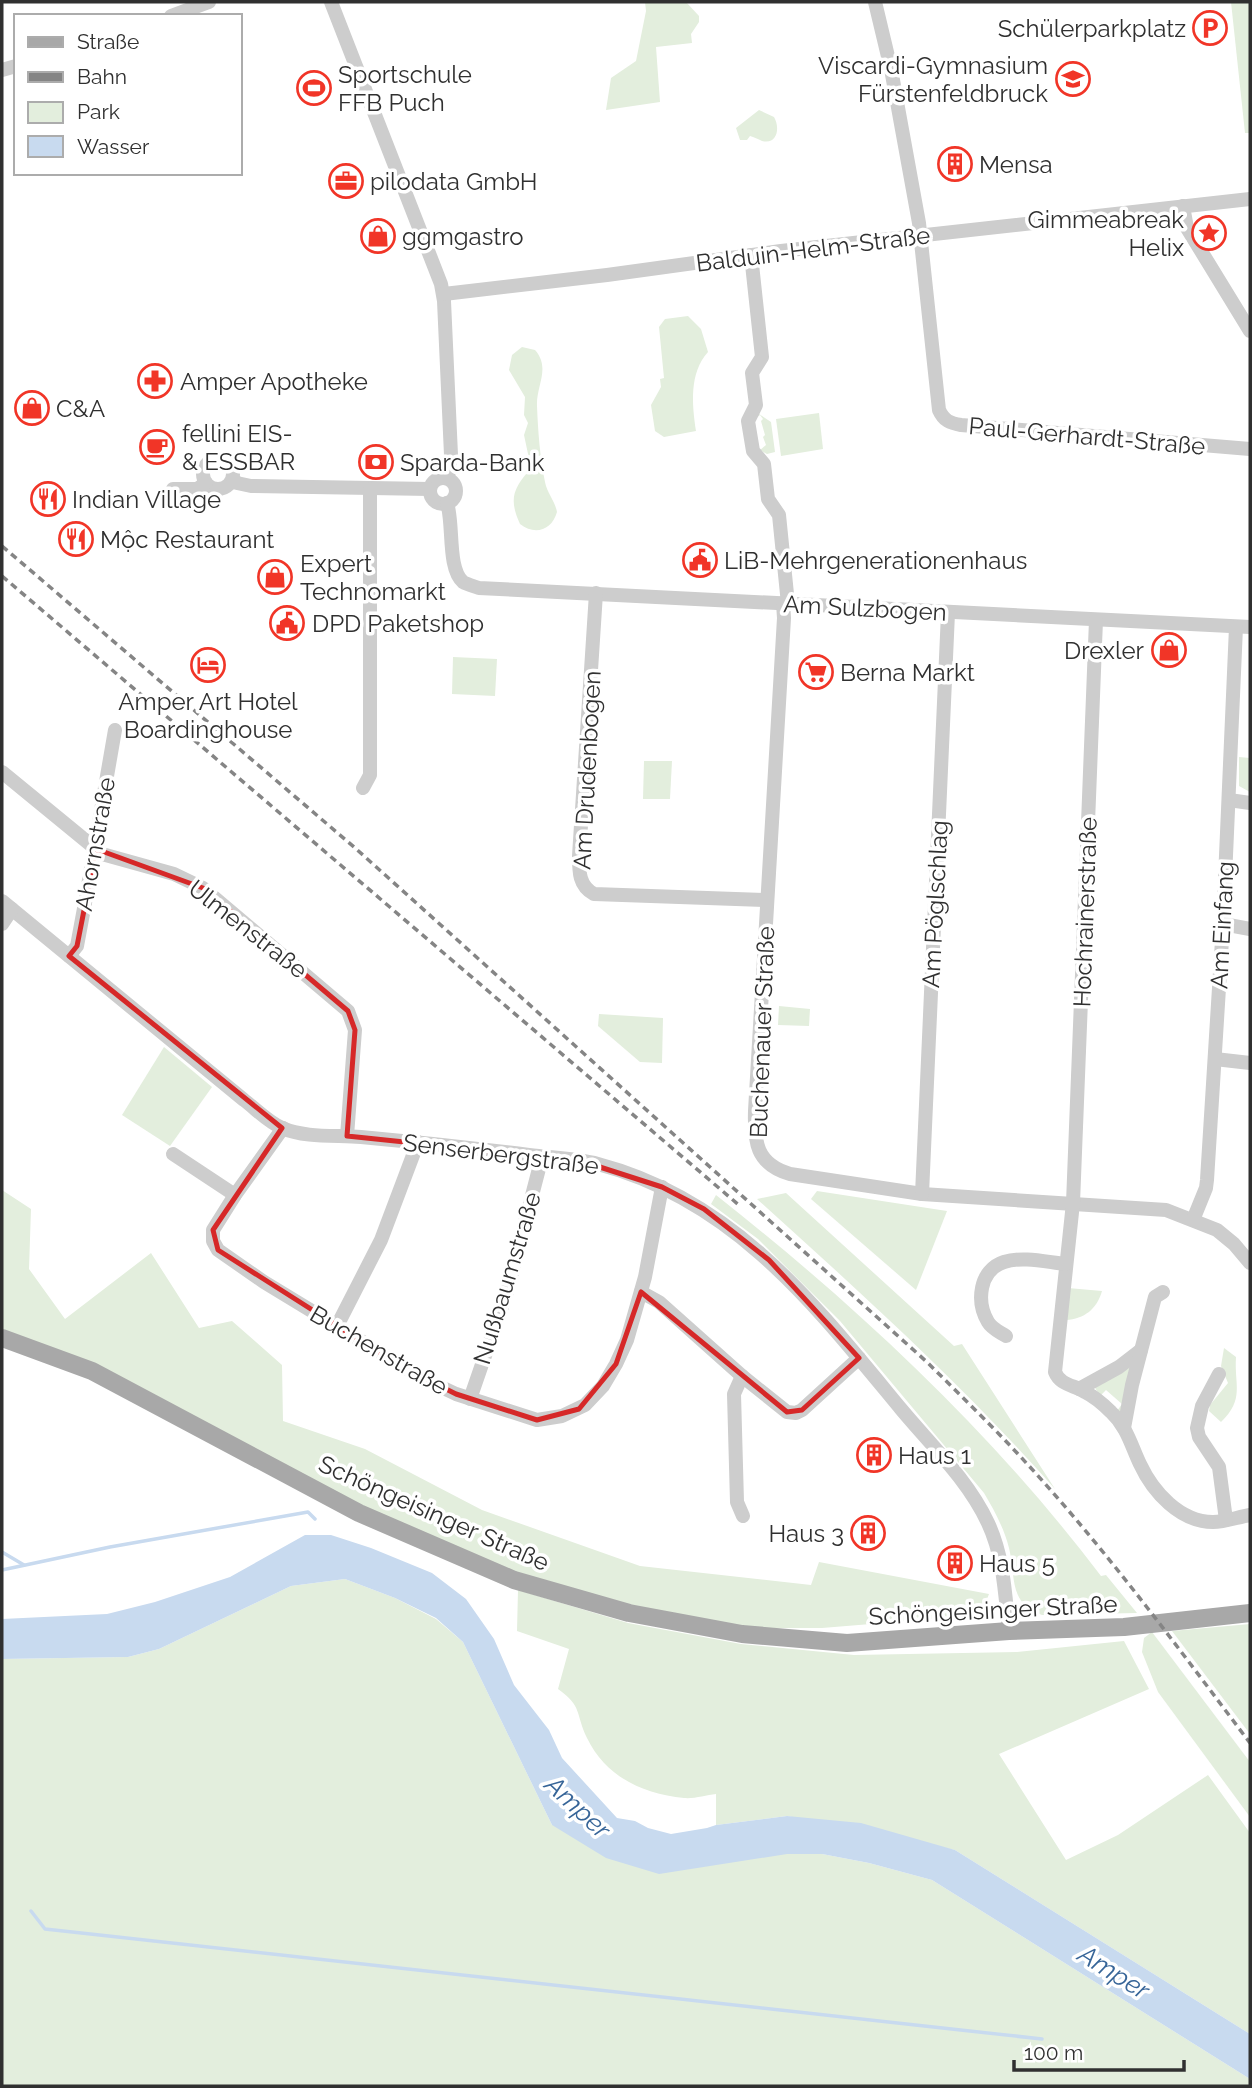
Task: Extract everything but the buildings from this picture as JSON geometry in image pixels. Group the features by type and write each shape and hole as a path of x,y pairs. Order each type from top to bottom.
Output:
{"main road":[{"name":"Schöngeisinger Straße","path":"2,1338 92,1370 359,1513 514,1580 629,1613 742,1634 847,1643 1009,1631 1124,1627 1250,1613"}],"street":[{"path":"176,14 209,2"},
{"path":"331,2 420,225 444,294 451,455 448,478"},
{"name":"Paul-Gerhardt-Straße","path":"875,2 906,144 921,235 939,410 942,417 949,422 1250,449"},
{"name":"Balduin-Helm-Straße","path":"444,294 921,235 1250,199"},
{"path":"1183,206 1187,228 1250,331"},
{"name":"Buchenauer Straße","path":"751,256 762,357 752,373 756,405 748,421 752,451 764,464 768,499 779,515 785,603 754,1121 755,1142 759,1152 771,1165 790,1174 922,1194 1167,1210 1224,1236 1250,1263"},
{"path":"233,479 228,486 213,488 206,483 203,473 206,465 216,458 228,455 233,479 237,484 430,489"},
{"path":"438,478 448,478 457,491 454,499 447,503 435,500 430,489 438,478"},
{"path":"173,489 197,489 206,483"},
{"path":"363,788 370,775 370,488"},
{"name":"Am Sulzbogen","path":"447,503 451,515 453,557 457,574 462,581 480,588 1243,627"},
{"name":"Am Drudenbogen","path":"596,593 579,856 582,884 594,894 767,900"},
{"name":"Am Pöglschlag","path":"922,1194 948,613"},
{"name":"Hochrainerstraße","path":"1096,620 1073,1203 1054,1367 1059,1380 1105,1406 1124,1428 1143,1470 1167,1502 1182,1513 1201,1520 1226,1520 1250,1515"},
{"name":"Am Einfang","path":"1193,1220 1206,1188 1229,800 1243,627"},
{"name":"Ahornstraße","path":"69,956 77,946 115,730"},
{"name":"Ulmenstraße","path":"2,772 102,855 178,875 203,888 348,1011 355,1030 347,1136"},
{"path":"1229,800 1250,803"},
{"path":"2,924 7,905"},
{"name":"Senserbergstraße","path":"7,905 244,1100 282,1128 306,1133 418,1142 598,1164 662,1187 704,1209 769,1260 797,1289 859,1358 971,1493 981,1508 998,1550 1009,1631"},
{"path":"1223,925 1250,929"},
{"path":"1214,1059 1250,1063"},
{"name":"Buchenstraße","path":"282,1128 213,1230 213,1241 218,1250 264,1282 422,1378 470,1398 537,1420 555,1419 579,1409 593,1398 616,1364 627,1340 641,1292 654,1239 662,1187"},
{"path":"337,1326 381,1240 418,1142"},
{"path":"173,1154 235,1195"},
{"name":"Nußbaumstraße","path":"470,1398 507,1292 542,1157"},
{"path":"1006,1336 988,1322 981,1300 981,1292 991,1269 1014,1259 1065,1264"},
{"path":"641,1292 659,1302 787,1412 796,1413 803,1410 859,1358"},
{"path":"1124,1428 1132,1385 1155,1297 1163,1292"},
{"path":"1079,1389 1119,1367 1141,1350"},
{"path":"1219,1374 1202,1406 1196,1428 1219,1466 1226,1520"},
{"path":"742,1376 734,1394 737,1502 743,1516"}],"highlighted area":[{"path":"96,849 203,888 348,1011 355,1030 347,1136 578,1160 662,1187 704,1209 769,1260 859,1358 802,1410 787,1412 641,1292 616,1364 579,1409 537,1420 456,1394 402,1367 218,1250 213,1230 282,1128 69,956 77,946"}],"green space":[{"path":"645,2 686,2 699,16 699,22 691,34 692,43 656,47 660,102 606,110 611,78 636,61 646,11"},
{"path":"1231,2 1250,2 1250,133 1245,133"},
{"path":"759,110 774,117 777,130 774,138 767,142 750,136 747,140 740,140 736,128"},
{"path":"688,316 701,329 708,352 698,369 693,389 696,431 664,437 655,431 651,405 661,387 660,379 664,378 659,327 665,319"},
{"path":"522,347 535,350 542,364 537,406 542,464 546,486 557,512 547,527 537,530 520,524 514,507 517,488 531,468 524,435 528,423 524,415 525,397 509,370 512,355"},
{"path":"819,413 823,449 781,456 776,419"},
{"path":"759,414 771,422 775,452 767,454 760,450 766,445 761,421 763,419 760,415 753,420"},
{"path":"453,657 497,659 495,696 452,694"},
{"path":"1239,757 1250,758 1250,792 1239,786"},
{"path":"644,761 672,761 670,799 643,799"},
{"path":"779,1006 810,1009 809,1026 778,1025"},
{"path":"599,1014 663,1018 662,1063 640,1062 598,1026"},
{"path":"164,1047 212,1087 170,1146 122,1115"},
{"path":"2,1190 31,1209 29,1269 65,1319 151,1253 199,1328 232,1321 282,1365 283,1421 365,1449 482,1510 640,1566 811,1585 819,1562 989,1594 981,1615 822,1628 742,1628 630,1607 516,1575 362,1509 2,1332"},
{"path":"817,1191 947,1211 916,1290 811,1199"},
{"path":"786,1193 954,1346 962,1344 1055,1489 947,1376 757,1199"},
{"path":"716,1195 821,1281 920,1373 1014,1471 1101,1576 1106,1575 1137,1613 1042,1615 1023,1604 1015,1588 1004,1533 984,1493 840,1321 758,1239 711,1204"},
{"path":"1068,1288 1102,1291 1089,1312 1079,1318 1066,1320"},
{"path":"1224,1348 1236,1357 1237,1391 1233,1406 1221,1422 1209,1411 1210,1405 1228,1383 1221,1366"},
{"path":"1133,1360 1121,1411 1117,1411 1122,1404 1106,1390 1100,1396 1094,1386"},
{"path":"345,1579 395,1598 436,1619 463,1642 552,1825 787,1854 822,1854 932,1880 1250,2079 1250,2086 2,2086 2,1659 128,1657 159,1649 291,1586"},
{"path":"518,1590 628,1623 741,1644 854,1655 1017,1652 1124,1641 1149,1689 999,1754 1066,1860 1118,1835 1208,1775 1250,1833 1250,2034 955,1850 787,1816 716,1825 716,1794 688,1798 669,1796 640,1788 627,1781 615,1773 595,1752 575,1706 558,1689 569,1649 517,1631"},
{"path":"1250,1624 1250,1734 1172,1631"},
{"path":"1152,1632 1250,1762 1250,1817 1158,1692 1142,1652 1144,1638"}],"water":[{"name":"Amper","path":"305,1535 331,1535 371,1548 432,1573 466,1599 494,1639 514,1685 549,1730 562,1758 617,1818 635,1821 648,1828 671,1834 787,1816 861,1823 955,1850 1250,2034 1250,2079 932,1880 822,1854 787,1854 659,1874 606,1858 552,1825 463,1642 436,1618 395,1598 345,1579 291,1586 159,1649 128,1657 2,1659 2,1619 107,1614 155,1602 230,1577"}],"waterway":[{"path":"2,1570 110,1547 308,1512 315,1519"},
{"path":"2,1552 24,1565"},
{"path":"31,1911 45,1929 1042,2039"}],"railway":[{"path":"2,546 354,847 928,1363 985,1419 1079,1523 1250,1743"},
{"path":"2,576 740,1206"}],"place":[{"name":"Schülerparkplatz","path":"1210,28"},
{"name":"Viscardi-Gymnasium Fürstenfeldbruck","path":"1073,79"},
{"name":"Sportschule FFB Puch","path":"314,88"},
{"name":"Mensa","path":"955,164"},
{"name":"pilodata GmbH","path":"346,181"},
{"name":"Gimmeabreak Helix","path":"1209,233"},
{"name":"ggmgastro","path":"378,236"},
{"name":"Amper Apotheke","path":"155,381"},
{"name":"C&A","path":"32,408"},
{"name":"fellini EIS- & ESSBAR","path":"157,447"},
{"name":"Sparda-Bank","path":"376,462"},
{"name":"Indian Village","path":"48,499"},
{"name":"Mộc Restaurant","path":"76,539"},
{"name":"LiB-Mehrgenerationenhaus","path":"700,560"},
{"name":"Expert Technomarkt","path":"275,577"},
{"name":"DPD Paketshop","path":"287,623"},
{"name":"Drexler","path":"1169,650"},
{"name":"Amper Art Hotel Boardinghouse","path":"208,665"},
{"name":"Berna Markt","path":"816,672"},
{"name":"Haus 1","path":"874,1455"},
{"name":"Haus 3","path":"868,1533"},
{"name":"Haus 5","path":"955,1563"}]}
